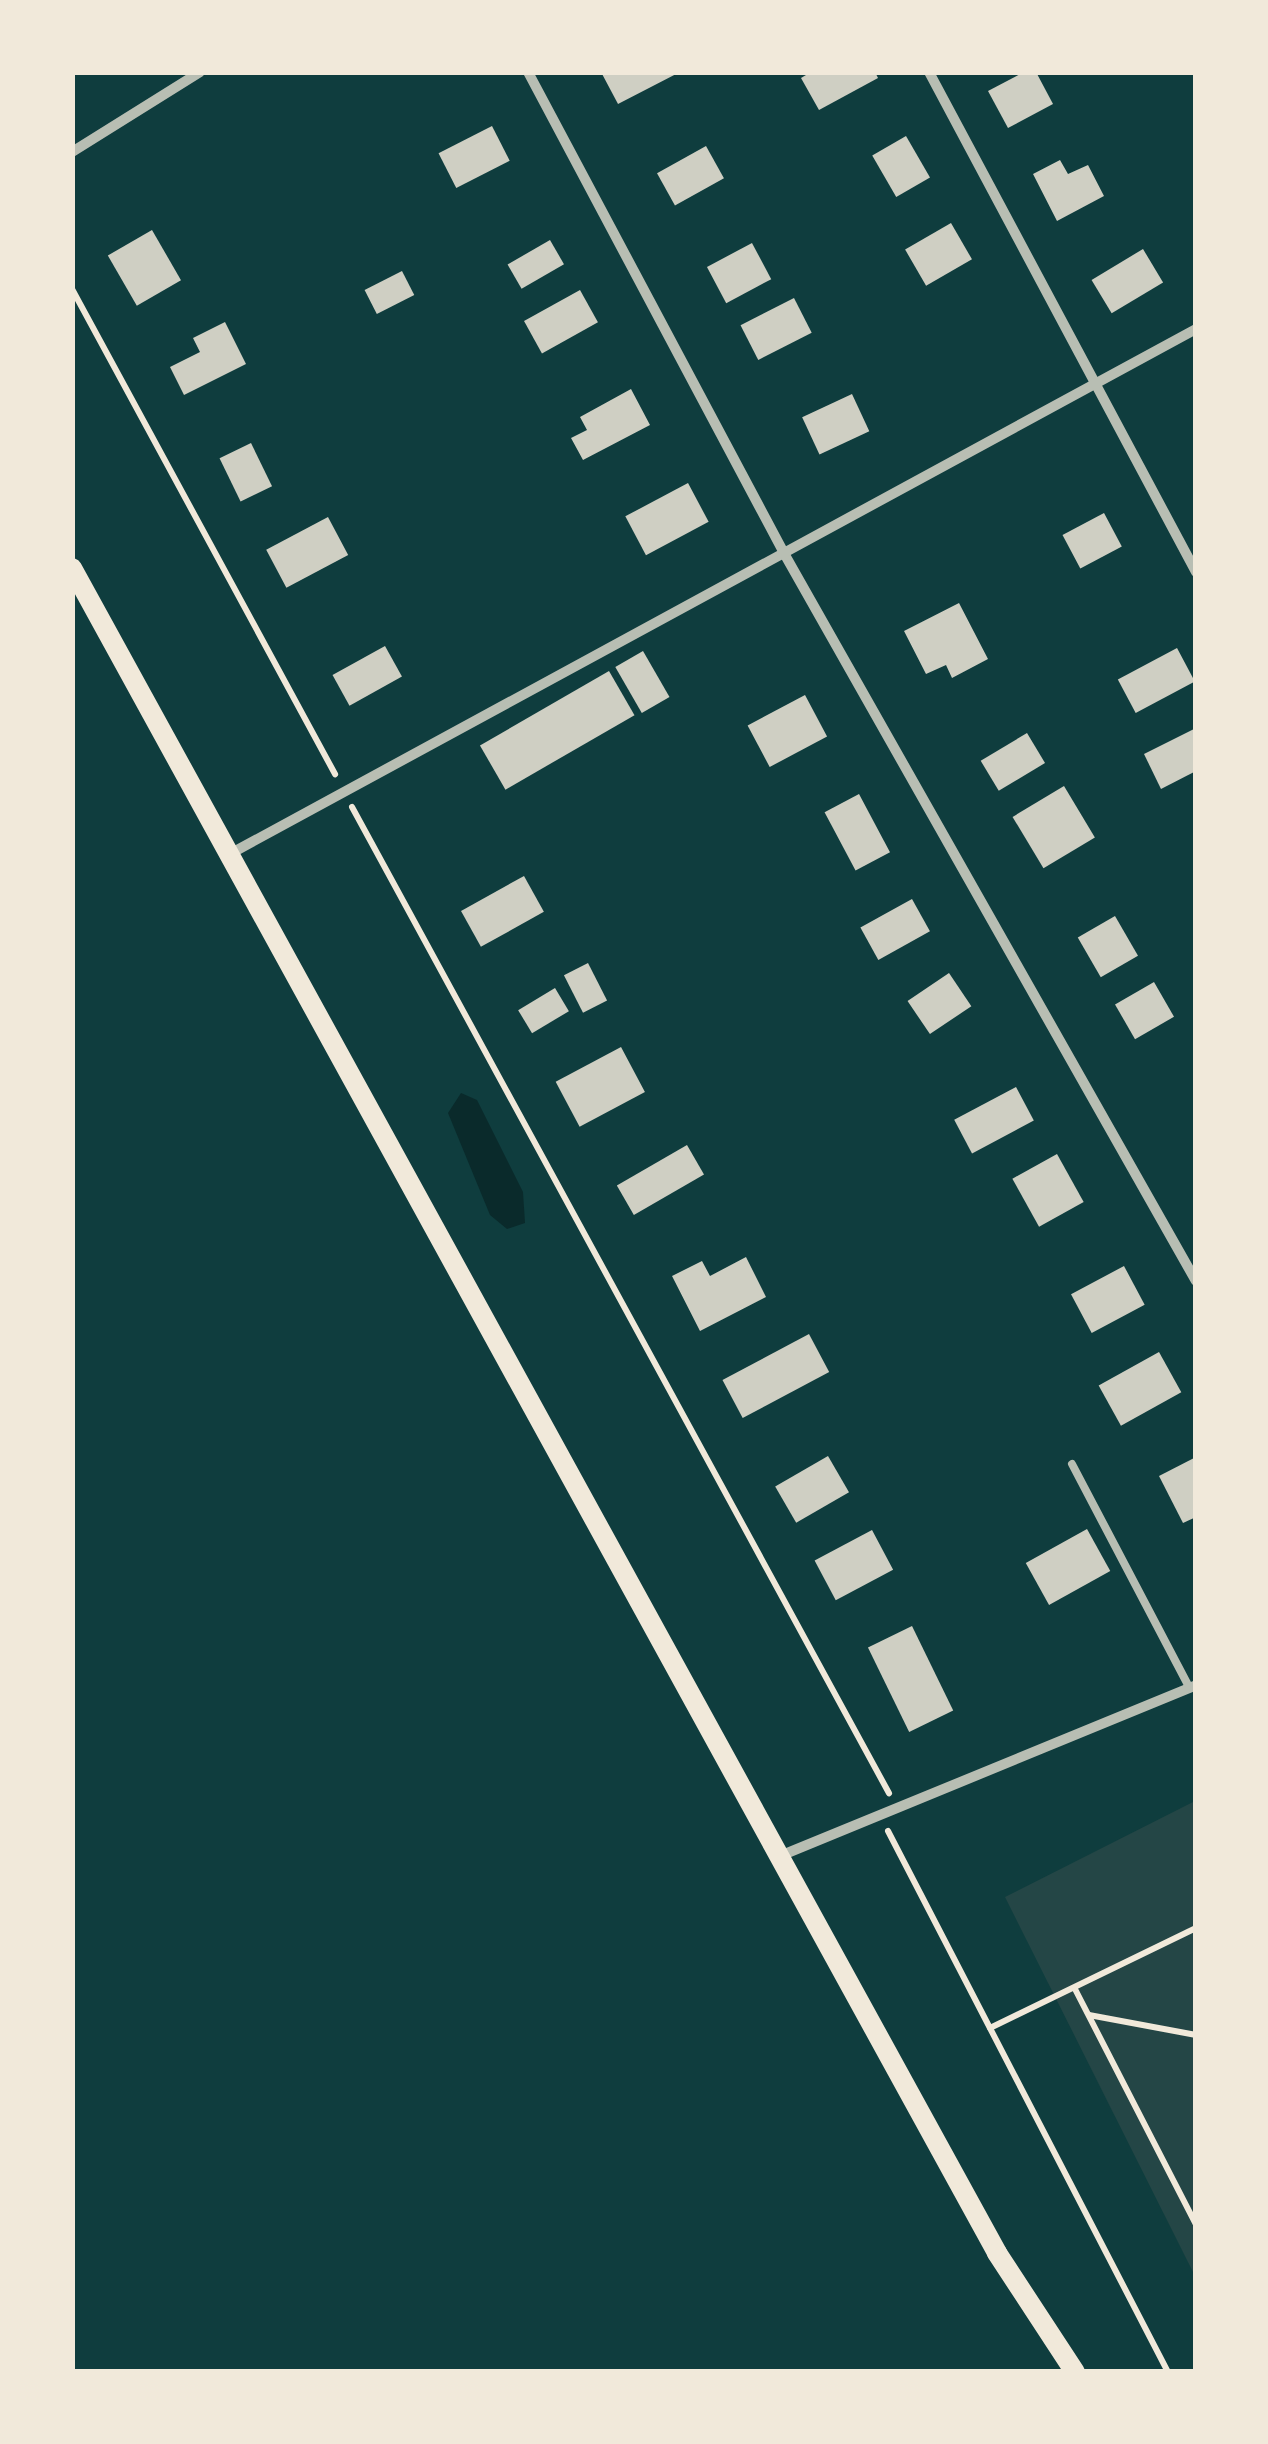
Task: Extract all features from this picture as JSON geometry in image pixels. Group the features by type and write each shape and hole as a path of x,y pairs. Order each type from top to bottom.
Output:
{"main road":[{"path":"72,568 998,2253 1075,2372"}],"street":[{"path":"72,152 200,72"},
{"path":"528,72 786,554 1196,1281"},
{"path":"929,72 1093,387 1196,572"},
{"path":"227,856 1196,330"},
{"path":"780,1857 899,1812 1192,1686"}],"lane":[{"path":"1072,1464 1192,1686"}],"path":[{"path":"72,289 899,1812"},
{"path":"881,1818 1168,2372"},
{"path":"990,2028 1196,1928"},
{"path":"1075,1989 1196,2224"},
{"path":"1088,2015 1196,2035"}],"shaded area":[{"path":"461,1093 477,1100 523,1192 525,1223 507,1229 490,1215 448,1113"},
{"path":"1195,1801 1195,2276 1005,1897"}],"building":[{"path":"601,72 680,72 618,104"},
{"path":"811,72 875,72 878,78 819,110 801,78"},
{"path":"1024,72 1036,72 1053,104 1008,128 988,91"},
{"path":"492,126 510,161 456,188 439,153"},
{"path":"906,136 930,178 896,197 872,156"},
{"path":"706,146 724,178 675,206 657,173"},
{"path":"1060,160 1068,174 1088,165 1104,196 1057,221 1033,174"},
{"path":"951,223 972,259 926,286 905,250"},
{"path":"152,230 181,280 137,306 108,256"},
{"path":"550,240 564,264 522,289 508,264"},
{"path":"752,243 771,279 726,303 707,267"},
{"path":"1143,249 1163,282 1112,313 1092,280"},
{"path":"402,271 414,295 377,314 365,290"},
{"path":"580,290 598,322 542,353 524,321"},
{"path":"794,298 812,333 758,360 741,325"},
{"path":"225,322 246,364 184,395 170,367 200,352 193,338"},
{"path":"631,389 650,425 583,460 571,438 587,430 580,417"},
{"path":"852,394 869,431 819,454 802,417"},
{"path":"251,443 272,486 241,501 220,458"},
{"path":"688,483 709,522 646,555 625,516"},
{"path":"1104,513 1122,547 1080,569 1063,535"},
{"path":"328,517 348,555 286,588 266,550"},
{"path":"959,603 988,659 952,678 946,665 926,674 904,631"},
{"path":"385,646 402,677 349,706 333,675"},
{"path":"1177,648 1195,682 1136,713 1118,679"},
{"path":"643,651 670,697 642,713 615,667"},
{"path":"609,671 634,715 505,790 480,746"},
{"path":"805,695 827,736 770,767 748,726"},
{"path":"1196,728 1196,771 1161,789 1144,754"},
{"path":"1027,733 1045,763 999,791 981,761"},
{"path":"1064,786 1095,837 1043,868 1013,817"},
{"path":"859,794 890,852 856,871 825,812"},
{"path":"524,876 544,912 481,947 461,911"},
{"path":"912,899 930,931 878,960 860,928"},
{"path":"1115,916 1138,956 1101,977 1078,938"},
{"path":"588,963 607,1000 583,1013 564,975"},
{"path":"949,973 971,1006 930,1034 908,1001"},
{"path":"1154,982 1174,1017 1135,1039 1115,1005"},
{"path":"555,988 569,1011 532,1033 518,1010"},
{"path":"621,1047 645,1092 580,1127 556,1082"},
{"path":"1016,1087 1034,1121 972,1153 954,1120"},
{"path":"687,1145 704,1174 634,1215 617,1186"},
{"path":"1057,1154 1084,1202 1039,1227 1012,1179"},
{"path":"746,1257 766,1297 700,1331 672,1276 702,1261 710,1276"},
{"path":"1124,1266 1145,1305 1092,1333 1071,1294"},
{"path":"809,1334 829,1372 743,1418 722,1380"},
{"path":"1159,1352 1181,1392 1121,1426 1099,1385"},
{"path":"828,1456 849,1492 796,1523 775,1486"},
{"path":"1196,1457 1196,1517 1183,1523 1159,1476"},
{"path":"1087,1529 1110,1571 1049,1605 1026,1563"},
{"path":"872,1530 893,1570 836,1600 815,1561"},
{"path":"912,1626 953,1710 909,1732 868,1647"}]}
